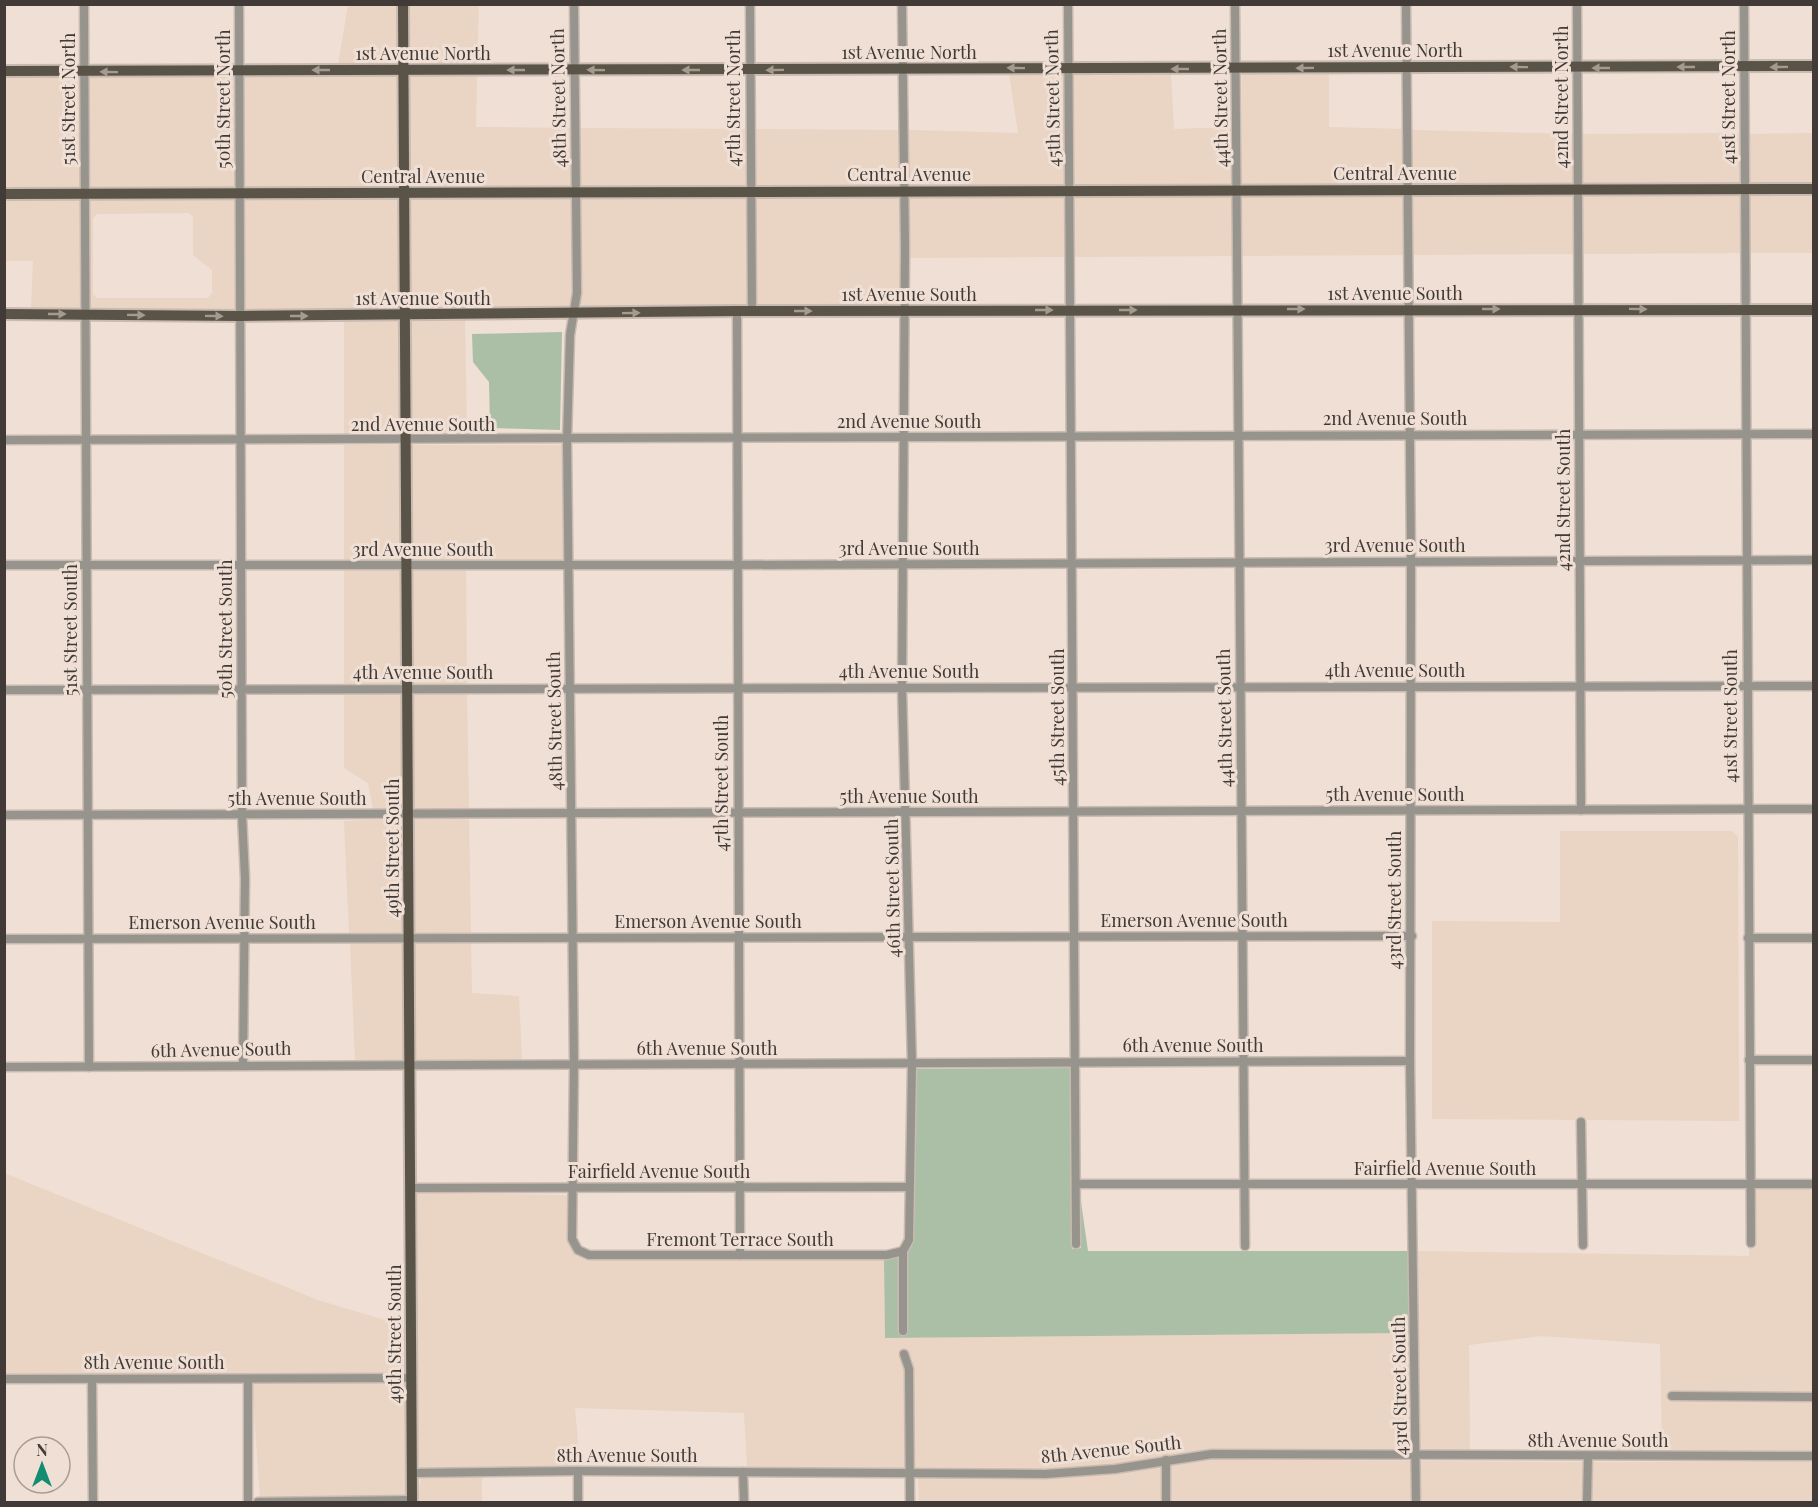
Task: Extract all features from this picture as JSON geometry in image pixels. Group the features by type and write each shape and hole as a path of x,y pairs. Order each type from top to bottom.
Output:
{"main road":[{"name":"49th Street South","path":"403,4 412,1501"},
{"name":"1st Avenue North","path":"4,71 1814,66"},
{"name":"Central Avenue","path":"4,194 1814,189"},
{"name":"1st Avenue South","path":"4,314 240,316 904,310 1579,308 1813,310"}],"street":[{"name":"51st Street North","path":"84,4 84,194"},
{"name":"50th Street North","path":"239,4 240,193"},
{"name":"48th Street North","path":"574,4 576,192"},
{"name":"47th Street North","path":"750,4 750,191"},
{"name":"46th Street South","path":"902,4 904,191 902,688 912,1064 909,1240 903,1251 903,1331"},
{"name":"45th Street North","path":"1068,4 1070,191"},
{"name":"44th Street North","path":"1235,4 1237,190"},
{"name":"43rd Street South","path":"1406,4 1406,190 1412,561 1410,1061 1416,1503"},
{"name":"42nd Street North","path":"1577,4 1578,190"},
{"name":"41st Street North","path":"1744,4 1744,189"},
{"name":"41st Street South","path":"1744,189 1750,1243"},
{"name":"44th Street South","path":"1237,190 1237,435 1245,1246"},
{"name":"42nd Street South","path":"1578,190 1581,810"},
{"path":"750,191 752,311"},
{"name":"45th Street South","path":"1070,191 1076,1244"},
{"name":"48th Street South","path":"576,192 577,292 572,314 567,441 574,1064 572,1239 578,1250"},
{"name":"50th Street South","path":"240,193 242,815 245,940 243,1065"},
{"name":"51st Street South","path":"84,194 89,1067"},
{"name":"47th Street South","path":"737,311 736,565 740,1255"},
{"name":"2nd Avenue South","path":"4,440 567,441 1237,435 1814,434"},
{"name":"3rd Avenue South","path":"4,565 736,565 1814,560"},
{"name":"4th Avenue South","path":"4,690 1814,686"},
{"name":"5th Avenue South","path":"4,815 1814,809"},
{"name":"Emerson Avenue South","path":"4,939 1412,936"},
{"path":"1748,938 1814,938"},
{"path":"1749,1060 1814,1060"},
{"name":"6th Avenue South","path":"4,1068 243,1065 1410,1061"},
{"path":"1581,1122 1583,1245"},
{"name":"Fairfield Avenue South","path":"1076,1185 1814,1184"},
{"name":"Fairfield Avenue South","path":"410,1188 909,1187"},
{"name":"Fremont Terrace South","path":"578,1250 589,1255 887,1255 903,1251"},
{"path":"904,1354 909,1369 910,1503"},
{"path":"248,1378 249,1503"},
{"name":"8th Avenue South","path":"4,1379 411,1378"},
{"path":"92,1379 93,1503"},
{"path":"1672,1396 1814,1397"},
{"name":"8th Avenue South","path":"412,1473 578,1471 1045,1474 1115,1469 1212,1454 1814,1456"},
{"path":"1587,1503 1588,1457"},
{"path":"1166,1460 1166,1503"},
{"path":"578,1471 578,1503"},
{"path":"743,1472 744,1503"},
{"path":"258,1503 412,1501"}],"shaded area":[{"path":"348,5 399,5 400,65 338,65"},
{"path":"408,5 479,5 477,65 408,65"},
{"path":"1329,72 1329,127 1402,129 1402,185 1242,185 1242,73"},
{"path":"1009,73 1064,74 1065,186 908,186 908,130 1018,133"},
{"path":"400,74 401,188 244,188 244,75"},
{"path":"408,74 477,74 476,127 571,128 572,187 409,188"},
{"path":"1073,74 1171,74 1174,129 1233,127 1233,185 1074,186"},
{"path":"236,75 235,188 89,189 89,76"},
{"path":"4,76 81,76 80,189 5,189"},
{"path":"580,128 746,129 746,186 580,187"},
{"path":"754,129 900,130 900,186 754,186"},
{"path":"1410,130 1573,134 1573,184 1410,185"},
{"path":"1740,133 1740,184 1581,184 1581,134"},
{"path":"1813,133 1813,184 1749,184 1749,134"},
{"path":"1740,193 1740,253 1582,254 1581,194"},
{"path":"1813,193 1813,253 1749,253 1749,194"},
{"path":"1402,194 1404,255 1242,256 1242,195"},
{"path":"1411,194 1573,194 1573,254 1413,255"},
{"path":"900,195 900,306 756,306 754,196"},
{"path":"909,195 1066,195 1066,257 909,258"},
{"path":"1074,195 1233,195 1234,256 1075,257"},
{"path":"572,196 573,292 569,309 410,310 409,197"},
{"path":"580,196 746,196 747,306 578,309 581,292"},
{"path":"401,197 401,310 245,311 244,198"},
{"path":"80,198 81,309 31,309 33,261 5,261 5,199"},
{"path":"89,198 235,198 236,311 89,309","holes":["189,213 193,217 193,255 212,270 212,293 208,298 97,298 93,294 93,218 97,214"]},
{"path":"344,320 401,320 402,436 344,436"},
{"path":"410,320 465,320 467,436 411,436"},
{"path":"344,445 402,445 403,560 344,560"},
{"path":"411,445 563,445 565,560 411,560"},
{"path":"344,570 403,570 403,684 344,684"},
{"path":"411,570 466,570 467,684 412,684"},
{"path":"344,694 403,694 404,809 373,809 368,783 344,768"},
{"path":"412,694 467,694 469,809 413,809"},
{"path":"404,819 404,933 349,933 344,821"},
{"path":"413,819 469,819 471,933 413,933"},
{"path":"1560,831 1732,831 1738,837 1739,1121 1432,1119 1432,921 1560,922"},
{"path":"350,943 404,943 405,1060 355,1060"},
{"path":"413,943 471,943 472,993 519,996 522,1060 414,1060"},
{"path":"4,1173 318,1300 405,1326 406,1300 407,1373 5,1374"},
{"path":"1755,1189 1813,1189 1813,1392 1668,1392 1668,1401 1813,1401 1813,1451 1507,1452 1662,1446 1660,1344 1541,1336 1469,1345 1470,1452 1420,1451 1417,1251 1749,1256 1749,1248 1755,1247"},
{"path":"414,1193 569,1195 568,1242 576,1256 589,1260 884,1260 885,1338 1411,1333 1412,1451 1212,1449 1115,1464 1045,1469 915,1468 913,1362 905,1348 898,1353 905,1369 906,1468 747,1467 744,1413 575,1408 580,1466 416,1469"},
{"path":"252,1383 407,1383 407,1495 260,1498"},
{"path":"1213,1459 1412,1461 1412,1502 1170,1502 1170,1464"},
{"path":"1420,1461 1584,1462 1583,1502 1420,1502"},
{"path":"1813,1461 1813,1502 1592,1502 1592,1462"},
{"path":"1162,1465 1162,1502 919,1502 918,1478 1045,1479 1116,1473"},
{"path":"482,1477 482,1502 417,1502 421,1478"}],"green space":[{"path":"562,332 560,430 490,428 489,382 473,362 472,334"},
{"path":"1070,1068 1072,1249 1081,1248 1080,1195 1088,1251 1408,1251 1411,1333 885,1338 884,1260 898,1257 899,1335 907,1335 907,1255 913,1240 916,1069"}]}
